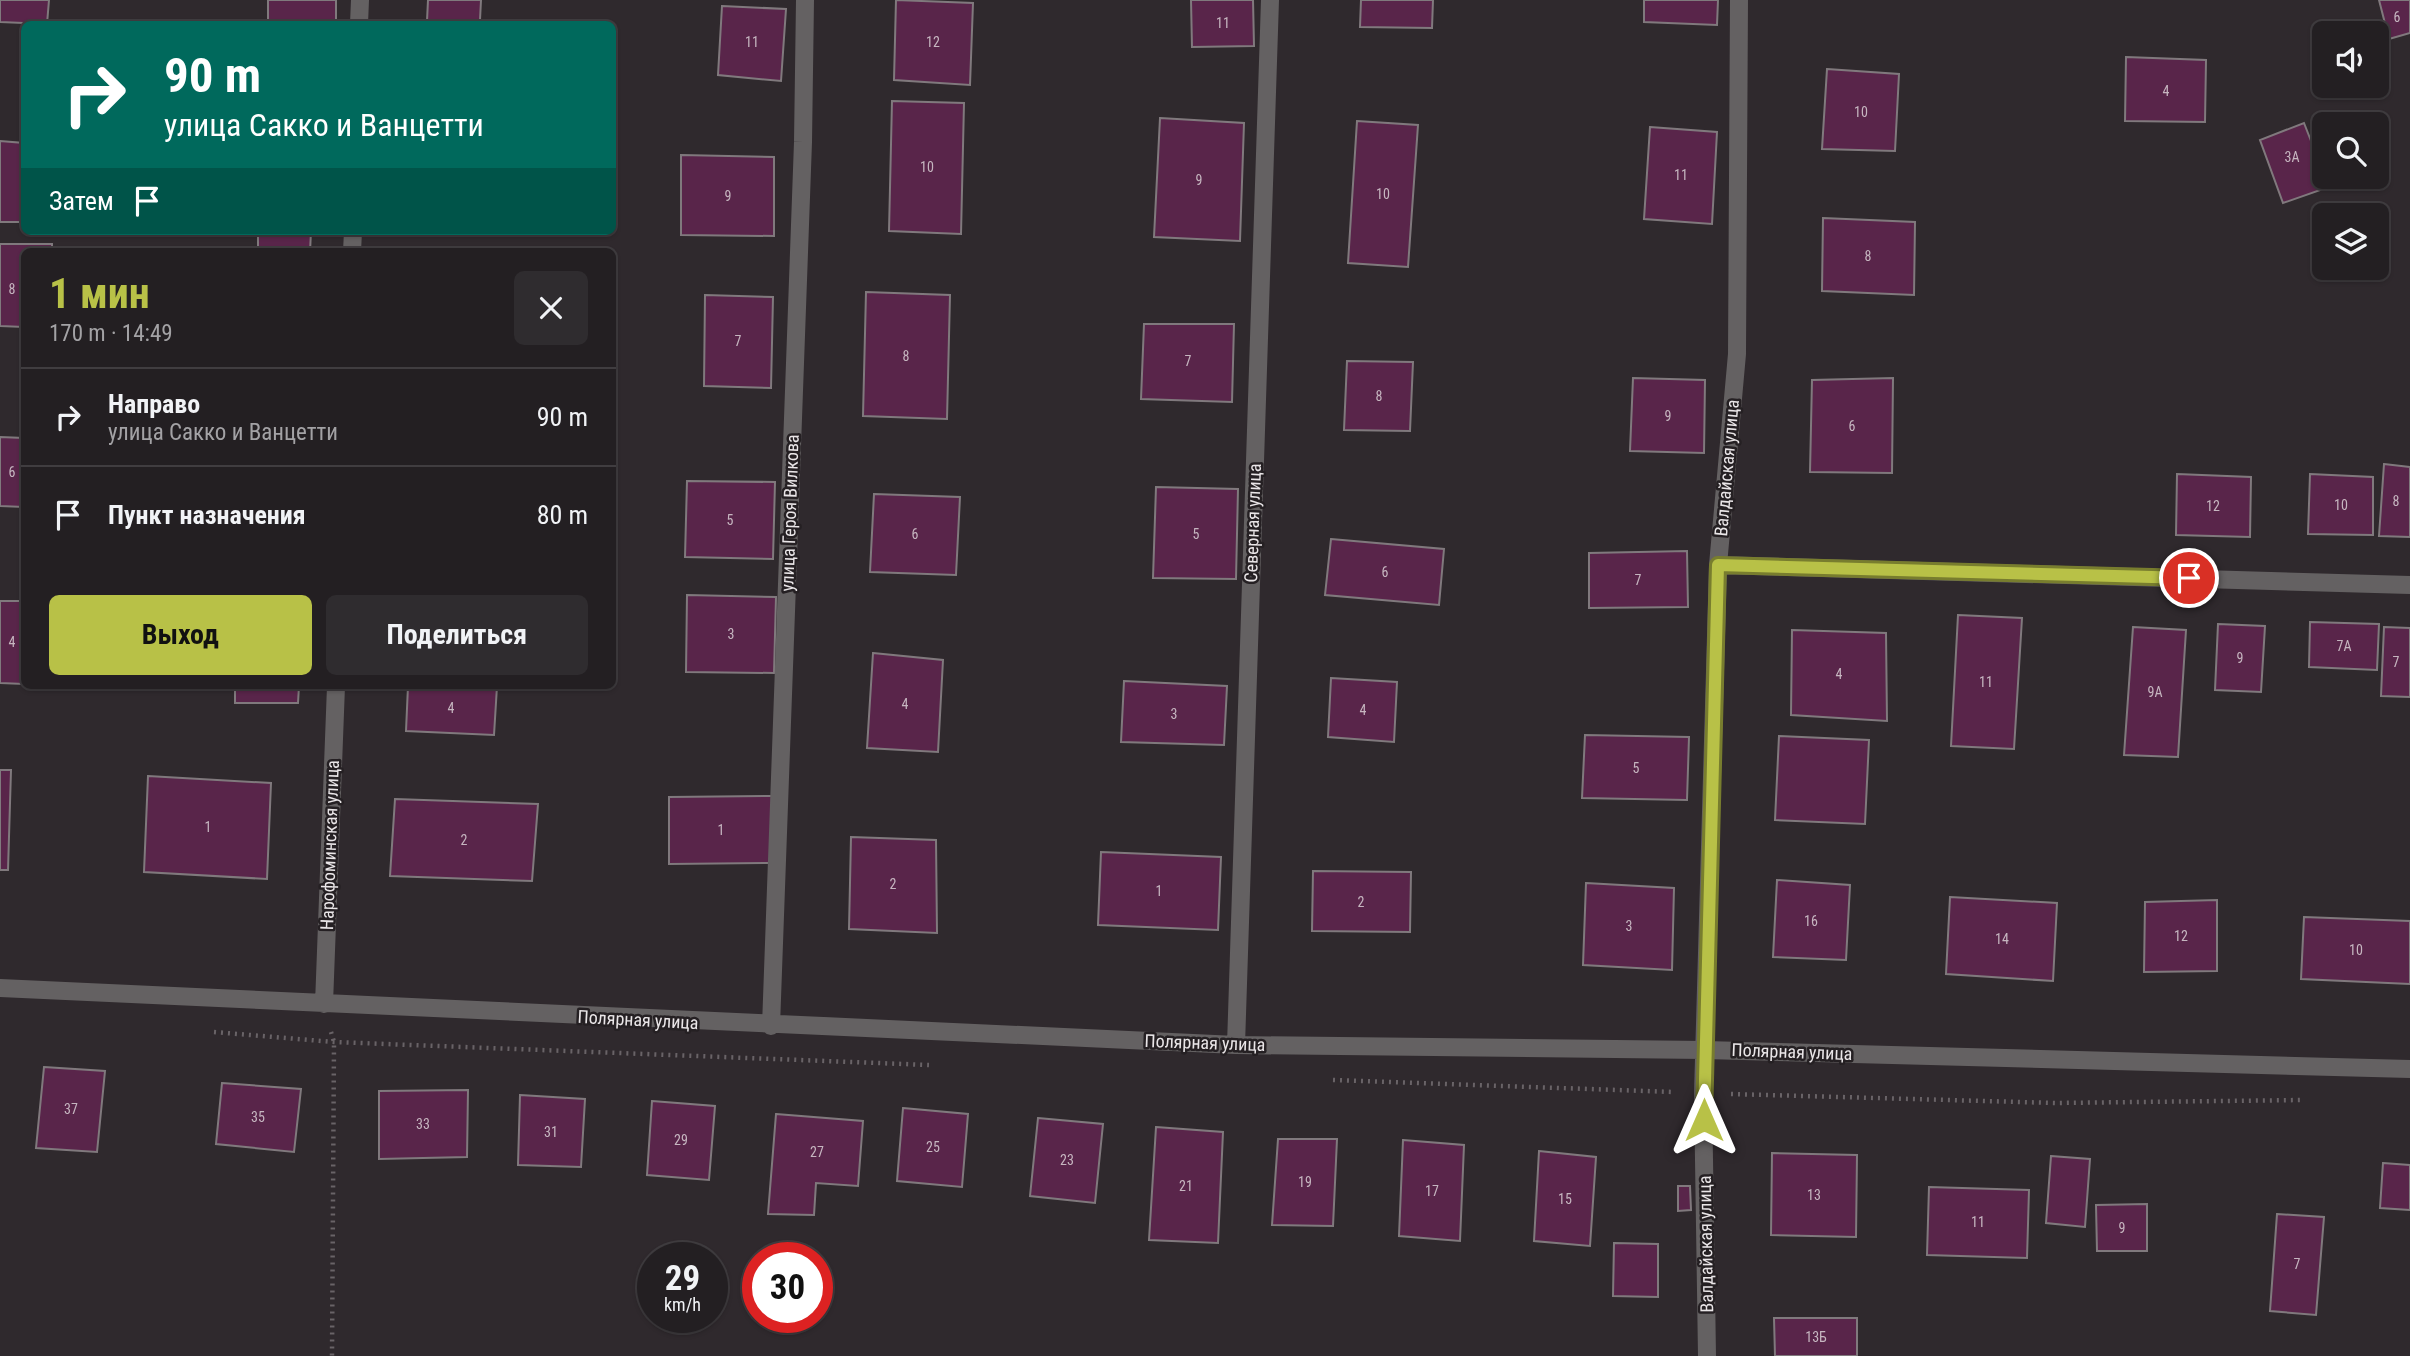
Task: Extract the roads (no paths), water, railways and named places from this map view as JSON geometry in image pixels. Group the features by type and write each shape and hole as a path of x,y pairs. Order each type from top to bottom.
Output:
{"street":[{"path":"359,21 360,0"},
{"name":"улица Героя Вилкова","path":"771,1026 802,169 804,0"},
{"name":"Северная улица","path":"1236,1045 1270,0"},
{"name":"Валдайская улица","path":"1707,1356 1704,1050 1718,565 1737,354 1739,0"},
{"path":"1718,565 2410,585"},
{"name":"Нарофоминская улица","path":"324,1004 336,689"},
{"name":"Полярная улица","path":"0,988 771,1026 1236,1045 1704,1050 2410,1069"}]}
